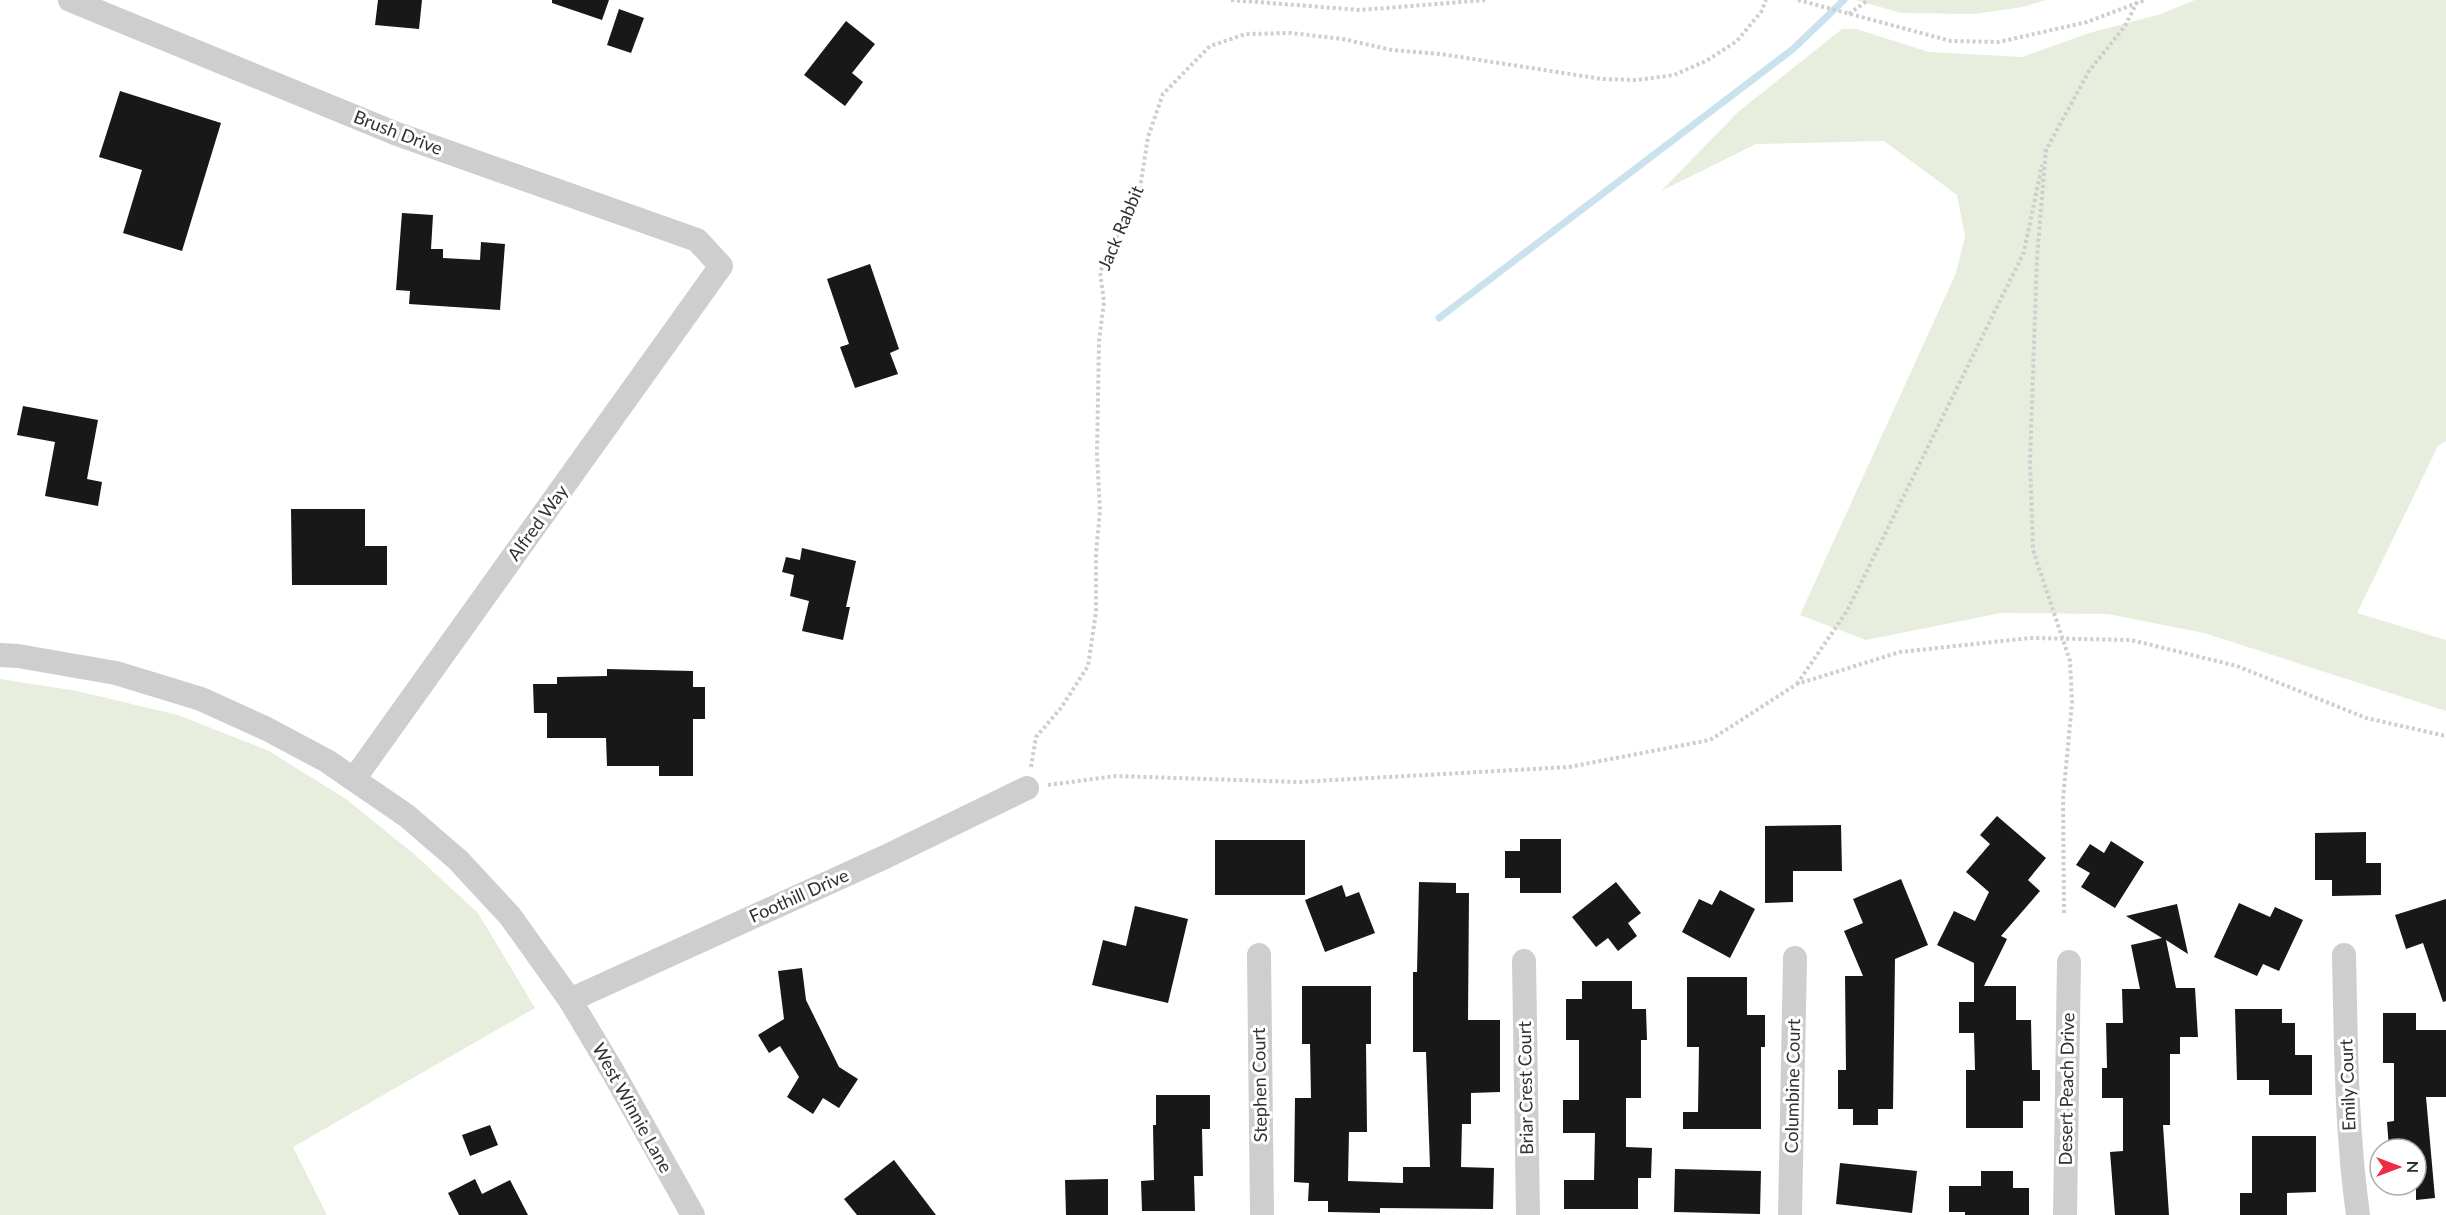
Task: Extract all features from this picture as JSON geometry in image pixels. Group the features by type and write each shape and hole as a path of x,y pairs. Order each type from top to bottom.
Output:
{"street":[{"name":"Brush Drive","path":"70,0 397,134 697,240 721,266"},
{"name":"Alfred Way","path":"354,779 721,266"},
{"name":"West Winnie Lane","path":"0,655 116,673 201,699 267,729 327,761 407,816 458,860 510,916 570,1000 693,1215"},
{"name":"Foothill Drive","path":"570,1000 885,857 1027,788"},
{"name":"Emily Court","path":"2344,955 2348,1111 2358,1215"},
{"name":"Stephen Court","path":"1258,956 1262,1215"},
{"name":"Columbine Court","path":"1790,1215 1795,958"},
{"name":"Briar Crest Court","path":"1524,961 1528,1215"},
{"name":"Desert Peach Drive","path":"2066,1215 2069,962"}],"path":[{"path":"1231,0 1359,10 1488,0"},
{"name":"Jack Rabbit","path":"1027,788 1036,737 1061,708 1088,666 1096,612 1096,553 1100,511 1097,454 1099,341 1104,302 1100,272 1140,188 1148,137 1163,94 1210,46 1246,34 1291,33 1343,39 1392,50 1464,57 1602,79 1637,80 1674,75 1706,61 1737,41 1761,12 1766,0"},
{"path":"1798,0 1951,41 1999,42 2087,22 2145,0"},
{"path":"1848,14 1868,0"},
{"path":"1797,684 1847,611 2024,252 2046,150 2089,71 2125,26 2137,2"},
{"path":"2046,150 2037,257 2031,483 2033,549 2070,661 2072,703 2063,799 2064,913"},
{"path":"1027,788 1116,776 1298,782 1569,767 1710,740 1797,684 1900,652 2030,638 2131,640 2237,666 2366,718 2446,736"}],"green space":[{"path":"1856,0 2046,0 2023,7 1974,14 1901,13"},
{"path":"2195,0 2446,0 2446,441 2438,446 2357,613 2446,640 2446,711 2204,633 2108,614 2001,613 1866,640 1800,615 1956,273 1965,236 1957,195 1884,141 1756,144 1661,191 1738,112 1842,29 1856,29 1929,52 2022,57 2089,33 2161,14"},
{"path":"0,679 77,691 178,715 269,751 346,799 414,854 478,913 535,1008 293,1147 327,1215 0,1215"}],"building":[{"path":"378,0 422,0 419,29 375,25"},
{"path":"552,0 609,0 602,20 552,3"},
{"path":"619,9 644,18 631,53 607,45"},
{"path":"846,21 875,44 852,73 863,82 845,106 804,75"},
{"path":"120,91 221,123 182,251 123,233 142,170 99,157"},
{"path":"402,213 433,215 431,249 443,249 443,258 480,260 481,242 505,244 500,310 409,304 410,291 396,290"},
{"path":"870,264 899,349 890,353 898,374 855,388 840,347 849,344 827,279"},
{"path":"23,406 98,420 87,479 102,482 98,506 45,496 55,442 17,435"},
{"path":"291,509 365,509 365,546 387,546 387,585 292,585"},
{"path":"802,548 856,561 846,607 850,607 843,640 802,631 809,601 790,596 794,575 782,572 786,557 800,560"},
{"path":"607,669 693,671 693,687 705,687 705,719 693,719 693,776 659,776 659,766 607,766 606,738 547,738 547,713 534,713 533,684 557,684 557,677 607,676"},
{"path":"1997,816 2046,858 2028,880 2040,891 2001,936 2007,939 1984,986 2016,986 2016,1020 2031,1020 2032,1070 2040,1070 2040,1101 2023,1101 2023,1128 1966,1128 1966,1070 1975,1070 1974,1033 1959,1033 1959,1002 1974,1002 1974,963 1937,945 1954,911 1975,921 1989,892 1966,872 1990,844 1980,835"},
{"path":"1841,825 1842,871 1793,871 1793,902 1765,903 1765,826"},
{"path":"2366,832 2366,863 2381,863 2381,895 2332,896 2332,880 2315,880 2315,833"},
{"path":"1520,839 1561,839 1561,893 1520,893 1520,878 1505,878 1505,851 1520,851"},
{"path":"1215,840 1305,840 1305,895 1215,895"},
{"path":"2111,841 2144,862 2115,908 2081,887 2090,873 2076,865 2090,844 2104,853"},
{"path":"1901,879 1928,945 1895,959 1893,1109 1878,1109 1878,1125 1853,1125 1853,1109 1838,1109 1838,1070 1846,1070 1845,976 1863,976 1844,931 1863,923 1853,899"},
{"path":"1419,882 1456,883 1456,893 1469,893 1468,1020 1500,1020 1500,1092 1471,1093 1471,1124 1462,1124 1461,1167 1494,1168 1493,1209 1380,1208 1380,1213 1328,1212 1328,1201 1308,1201 1309,1183 1294,1182 1295,1098 1311,1098 1310,1044 1302,1044 1302,986 1371,986 1371,1044 1366,1044 1367,1132 1349,1132 1348,1181 1403,1183 1403,1167 1430,1167 1426,1052 1413,1052 1413,972 1417,972"},
{"path":"1616,882 1641,913 1628,923 1637,936 1618,951 1608,938 1596,947 1572,917"},
{"path":"1342,885 1346,897 1359,892 1375,933 1325,952 1305,900"},
{"path":"1720,890 1755,909 1730,958 1682,932 1699,899 1712,905"},
{"path":"2446,899 2446,1001 2443,1002 2423,943 2406,949 2395,915"},
{"path":"2239,903 2270,917 2275,907 2303,920 2279,971 2263,964 2257,976 2214,957"},
{"path":"2177,904 2188,954 2166,940 2176,988 2195,988 2198,1037 2180,1037 2180,1054 2170,1054 2170,1125 2163,1125 2169,1215 2115,1215 2110,1152 2123,1151 2123,1098 2102,1098 2102,1068 2107,1068 2106,1023 2123,1023 2122,989 2140,989 2131,945 2162,938 2126,916"},
{"path":"1135,906 1188,919 1168,1003 1092,985 1103,940 1126,946"},
{"path":"802,968 806,1000 839,1067 858,1079 839,1108 823,1098 813,1114 787,1097 799,1077 780,1046 769,1053 758,1035 784,1019 778,971"},
{"path":"1687,977 1747,977 1747,1015 1765,1015 1765,1047 1761,1047 1761,1129 1683,1129 1683,1112 1698,1112 1699,1047 1687,1047"},
{"path":"1582,981 1632,981 1632,1009 1646,1009 1647,1040 1641,1040 1641,1098 1626,1098 1626,1147 1652,1148 1651,1178 1638,1178 1638,1209 1564,1209 1564,1180 1594,1180 1595,1133 1563,1133 1563,1100 1579,1100 1579,1040 1566,1040 1566,999 1582,999"},
{"path":"2235,1009 2282,1009 2282,1023 2295,1023 2295,1055 2312,1055 2312,1095 2269,1095 2269,1080 2237,1080"},
{"path":"2383,1013 2416,1013 2416,1030 2446,1030 2446,1097 2426,1097 2435,1198 2416,1200 2416,1197 2428,1197 2428,1137 2388,1137 2387,1122 2394,1121 2394,1063 2383,1063"},
{"path":"1156,1095 1210,1095 1210,1129 1202,1129 1203,1176 1194,1176 1195,1211 1142,1211 1141,1181 1154,1180 1153,1125 1156,1125"},
{"path":"490,1125 498,1145 470,1156 462,1135"},
{"path":"2252,1136 2316,1136 2316,1192 2287,1193 2287,1215 2240,1215 2240,1193 2252,1193"},
{"path":"894,1160 936,1215 857,1215 844,1199"},
{"path":"1840,1163 1917,1171 1912,1213 1836,1204"},
{"path":"1675,1169 1761,1171 1760,1214 1674,1212"},
{"path":"1981,1171 2013,1171 2013,1188 2029,1188 2029,1215 1965,1215 1965,1212 1949,1212 1949,1186 1981,1186"},
{"path":"475,1179 482,1194 510,1180 528,1215 459,1215 448,1193"},
{"path":"1108,1179 1108,1215 1066,1215 1065,1180"}],"waterway":[{"path":"1439,318 1793,49 1844,0"}]}
